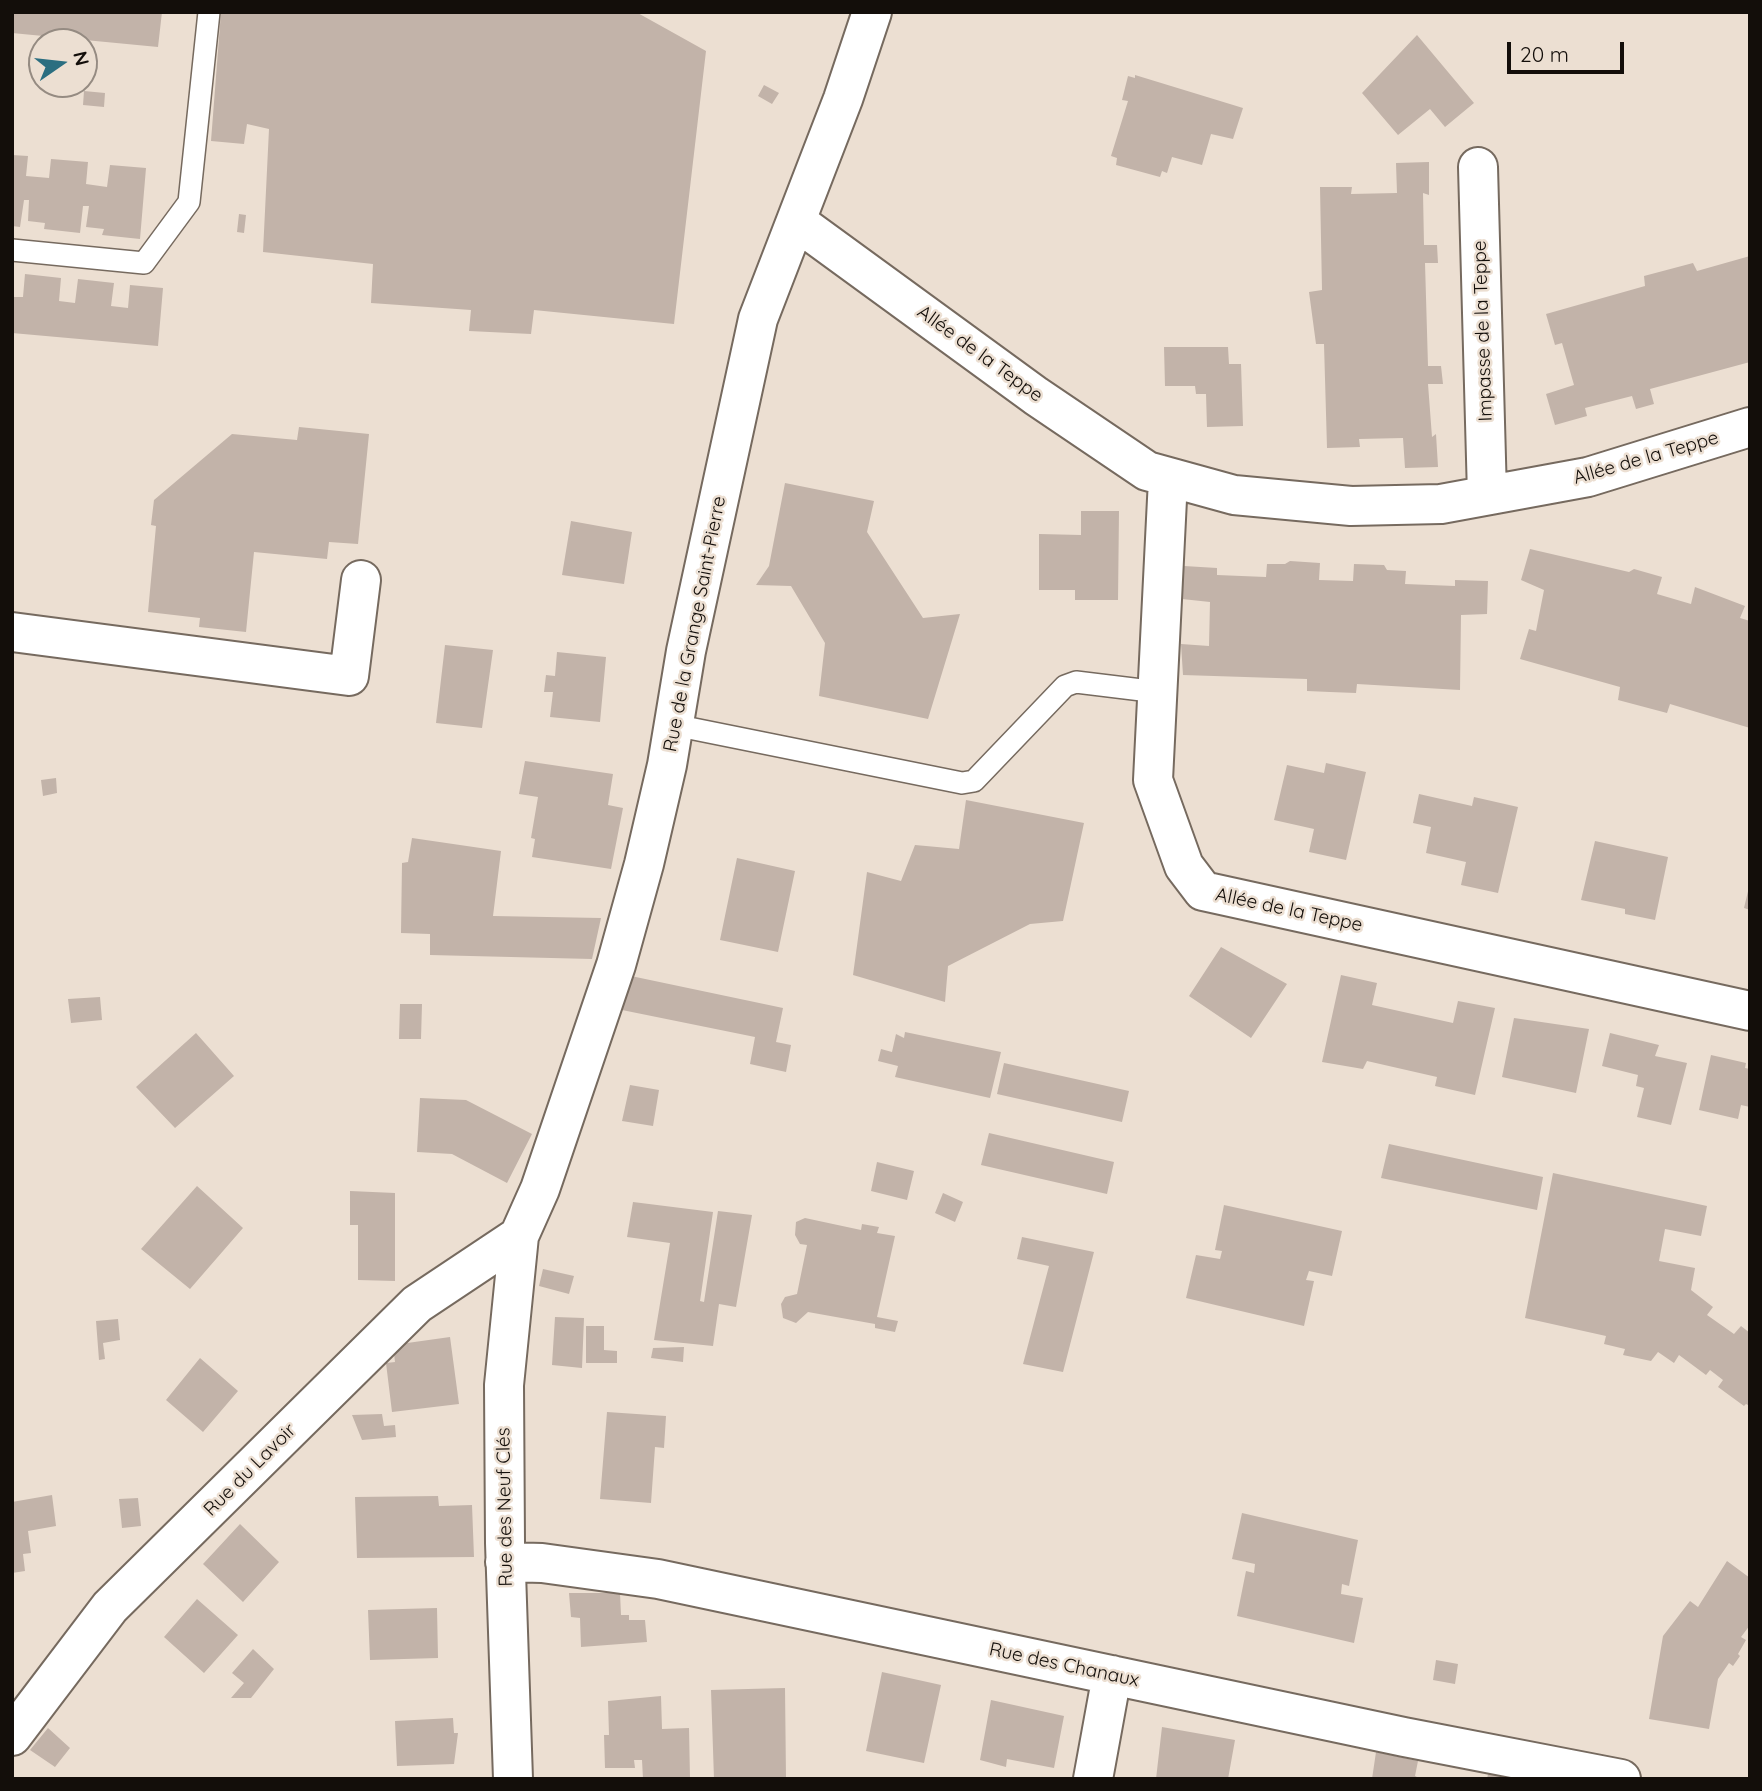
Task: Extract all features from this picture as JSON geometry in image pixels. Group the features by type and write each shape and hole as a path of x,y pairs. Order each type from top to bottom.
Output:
{"street":[{"name":"Rue de la Grange Saint-Pierre","path":"519,1236 540,1189 616,965 645,864 674,725 686,651 758,319 843,99 872,12"},
{"name":"Impasse de la Teppe","path":"1478,167 1487,495"},
{"name":"Allée de la Teppe","path":"796,221 1036,396 1147,471 1168,479 1234,495 1351,506 1441,504 1588,477 1750,427"},
{"name":"Allée de la Teppe","path":"1168,479 1153,780 1184,866 1203,891 1750,1011"},
{"path":"12,632 349,676 361,580"},
{"name":"Rue des Neuf Clés","path":"513,1779 505,1562 504,1385 519,1236"},
{"name":"Rue du Lavoir","path":"12,1736 110,1607 417,1304 519,1236"},
{"name":"Rue des Chanaux","path":"505,1562 542,1563 658,1579 1404,1737 1621,1779"},
{"path":"1093,1779 1112,1675"}],"lane":[{"path":"12,250 144,263 189,202 209,12"},
{"path":"674,725 962,783 974,781 1065,686 1076,682 1158,692"}],"building":[{"path":"12,12 162,12 158,47 98,41 98,28 28,28 28,35 12,33"},
{"path":"221,12 636,12 706,51 674,324 534,310 531,334 469,331 471,310 371,303 373,264 263,252 269,129 247,124 244,144 211,141"},
{"path":"1417,35 1474,103 1445,127 1430,109 1398,135 1362,93"},
{"path":"1135,75 1243,108 1233,139 1211,134 1202,165 1172,157 1167,173 1162,171 1160,177 1116,165 1117,158 1111,156 1128,101 1122,100 1128,76 1135,78"},
{"path":"764,85 779,93 772,104 758,96"},
{"path":"98,92 105,93 104,107 83,105 84,98 98,98"},
{"path":"12,155 28,156 26,176 49,178 51,159 88,162 86,184 107,187 110,165 146,168 140,239 102,235 104,229 86,227 89,206 83,206 80,233 44,229 45,223 28,221 29,200 24,200 20,227 12,226"},
{"path":"1429,162 1429,195 1423,193 1424,245 1437,245 1438,263 1425,263 1428,366 1441,366 1443,384 1428,384 1432,437 1436,434 1438,467 1405,468 1403,438 1359,439 1360,447 1327,448 1324,344 1316,344 1309,292 1322,290 1320,187 1352,187 1351,194 1397,193 1396,163"},
{"path":"239,214 246,215 244,233 237,232"},
{"path":"1750,256 1750,362 1650,389 1654,404 1636,409 1632,396 1585,408 1587,416 1555,425 1546,394 1574,385 1562,343 1555,345 1546,314 1645,286 1644,276 1693,263 1697,271"},
{"path":"25,274 61,278 59,301 75,303 78,279 114,283 111,306 128,308 130,285 163,288 158,346 12,333 12,297 23,297"},
{"path":"1164,347 1228,347 1229,364 1241,364 1243,426 1207,427 1206,394 1196,394 1195,386 1165,386"},
{"path":"299,427 369,434 358,544 329,542 327,559 254,552 246,632 199,627 200,618 148,612 156,526 151,525 154,500 232,434 297,440"},
{"path":"785,483 874,501 867,532 923,618 960,614 928,719 819,696 825,643 791,586 756,585 769,566"},
{"path":"1081,511 1119,511 1118,600 1075,600 1075,590 1039,590 1039,534 1081,535"},
{"path":"571,521 632,532 624,584 562,575"},
{"path":"1530,549 1662,577 1657,594 1691,604 1695,587 1745,606 1740,618 1750,621 1750,728 1670,704 1667,713 1618,700 1620,687 1520,659 1529,629 1536,631 1544,590 1521,580"},
{"path":"1290,561 1320,563 1319,580 1353,581 1354,564 1384,565 1387,570 1406,571 1405,584 1455,586 1455,580 1488,581 1487,614 1461,615 1460,690 1357,684 1356,693 1307,691 1307,679 1183,675 1181,644 1209,646 1210,602 1182,599 1184,566 1217,568 1217,575 1266,577 1267,564 1285,564"},
{"path":"445,645 493,650 482,728 436,723"},
{"path":"557,652 606,657 600,722 550,717 553,692 544,692 546,675 555,676"},
{"path":"525,761 613,774 608,805 623,808 611,869 532,857 535,839 531,838 538,797 519,794"},
{"path":"1326,763 1366,772 1346,860 1309,852 1314,829 1274,820 1287,765 1324,773"},
{"path":"56,778 57,793 43,796 41,780"},
{"path":"1419,794 1472,806 1474,797 1518,807 1498,893 1461,885 1466,862 1426,853 1431,827 1413,823"},
{"path":"966,800 1084,823 1063,921 1030,924 948,966 945,1002 853,975 867,872 901,881 915,845 959,849"},
{"path":"412,838 501,851 493,916 601,918 592,959 430,955 430,934 401,933 402,863 408,862"},
{"path":"1595,841 1668,857 1655,920 1625,914 1625,909 1581,900"},
{"path":"737,858 795,871 778,952 720,940"},
{"path":"1750,887 1750,910 1744,908"},
{"path":"1221,947 1287,984 1251,1038 1189,996"},
{"path":"1341,975 1377,983 1372,1005 1453,1023 1458,1001 1495,1008 1475,1095 1435,1086 1437,1077 1367,1061 1363,1069 1322,1062"},
{"path":"631,976 783,1008 776,1042 791,1045 786,1072 750,1064 755,1037 622,1010"},
{"path":"100,997 102,1020 71,1023 68,999"},
{"path":"400,1004 422,1004 421,1039 399,1039"},
{"path":"1514,1018 1589,1029 1576,1093 1502,1077"},
{"path":"905,1032 1001,1052 990,1098 895,1077 898,1066 878,1061 881,1049 892,1052 896,1034 904,1038"},
{"path":"196,1033 234,1076 175,1128 136,1087"},
{"path":"1610,1033 1659,1045 1655,1056 1687,1063 1671,1125 1637,1117 1644,1088 1636,1086 1638,1075 1602,1066"},
{"path":"1711,1055 1746,1063 1745,1068 1750,1069 1750,1107 1741,1105 1738,1119 1699,1110"},
{"path":"1004,1063 1129,1091 1122,1122 997,1094"},
{"path":"630,1085 659,1090 653,1126 622,1121"},
{"path":"420,1098 466,1100 532,1134 507,1183 452,1154 417,1152"},
{"path":"989,1133 1114,1162 1107,1194 981,1165"},
{"path":"1389,1144 1543,1177 1537,1210 1381,1178"},
{"path":"877,1162 914,1171 907,1200 871,1191"},
{"path":"1553,1173 1707,1206 1701,1236 1665,1229 1659,1261 1695,1268 1691,1290 1713,1307 1707,1315 1734,1334 1741,1326 1750,1333 1750,1406 1744,1406 1718,1387 1723,1380 1710,1370 1706,1375 1679,1355 1674,1363 1658,1352 1651,1361 1623,1355 1625,1349 1604,1344 1606,1336 1525,1318"},
{"path":"197,1186 243,1228 190,1289 141,1249"},
{"path":"350,1191 395,1193 395,1281 358,1280 358,1225 350,1225"},
{"path":"943,1193 963,1202 955,1222 935,1213"},
{"path":"633,1202 713,1212 700,1301 704,1302 718,1211 752,1215 736,1307 719,1304 713,1346 654,1340 670,1243 627,1237"},
{"path":"1224,1205 1342,1231 1332,1276 1309,1271 1306,1280 1314,1281 1304,1326 1186,1298 1196,1255 1220,1259 1222,1251 1215,1250"},
{"path":"805,1218 861,1230 862,1224 879,1227 877,1233 895,1236 877,1317 898,1321 895,1332 875,1328 875,1324 808,1312 796,1323 783,1318 781,1304 785,1297 797,1294 807,1245 800,1244 795,1235 796,1222"},
{"path":"1022,1237 1094,1252 1063,1372 1023,1364 1049,1266 1017,1259"},
{"path":"543,1269 574,1276 569,1294 539,1286"},
{"path":"555,1317 584,1318 582,1368 552,1365"},
{"path":"118,1319 120,1340 103,1343 105,1359 99,1360 96,1321"},
{"path":"586,1326 604,1326 604,1350 617,1351 617,1363 586,1363"},
{"path":"450,1337 459,1404 392,1412 386,1363 395,1362 393,1345"},
{"path":"684,1347 683,1362 651,1358 653,1348"},
{"path":"200,1358 238,1391 203,1432 166,1400"},
{"path":"607,1412 666,1416 664,1448 655,1447 651,1503 600,1499"},
{"path":"382,1414 384,1426 395,1425 396,1437 362,1440 352,1415"},
{"path":"52,1495 56,1526 28,1531 31,1553 23,1554 25,1571 12,1573 12,1502"},
{"path":"438,1496 439,1506 472,1505 474,1557 357,1558 355,1497"},
{"path":"138,1498 141,1526 122,1528 119,1499"},
{"path":"1242,1513 1358,1540 1349,1586 1342,1584 1341,1594 1363,1598 1354,1643 1237,1616 1246,1571 1254,1573 1255,1564 1232,1559"},
{"path":"240,1524 279,1562 243,1602 203,1564"},
{"path":"1727,1561 1750,1578 1750,1625 1741,1637 1746,1640 1738,1654 1740,1656 1733,1666 1729,1663 1718,1679 1709,1729 1649,1719 1663,1636 1690,1601 1698,1607"},
{"path":"569,1593 620,1593 621,1615 629,1615 629,1620 645,1620 647,1642 581,1647 580,1618 571,1617"},
{"path":"197,1599 238,1635 204,1673 164,1637"},
{"path":"437,1608 438,1658 370,1660 368,1610"},
{"path":"253,1649 274,1669 251,1698 231,1698 244,1683 232,1673"},
{"path":"1436,1660 1458,1664 1455,1684 1433,1680"},
{"path":"882,1672 941,1685 924,1763 866,1751"},
{"path":"785,1688 786,1779 714,1779 711,1690"},
{"path":"661,1696 662,1729 689,1728 690,1778 643,1779 642,1760 634,1760 635,1768 605,1768 604,1735 609,1735 608,1701"},
{"path":"991,1700 1064,1716 1054,1768 1007,1759 1006,1767 980,1760"},
{"path":"453,1718 454,1733 458,1733 454,1764 397,1766 395,1721"},
{"path":"1162,1727 1235,1740 1228,1779 1156,1779"},
{"path":"48,1728 70,1748 55,1767 30,1750"},
{"path":"1376,1752 1418,1761 1415,1776 1421,1779 1372,1779"},
{"path":"1488,1774 1506,1777 1506,1779 1487,1779"}]}
